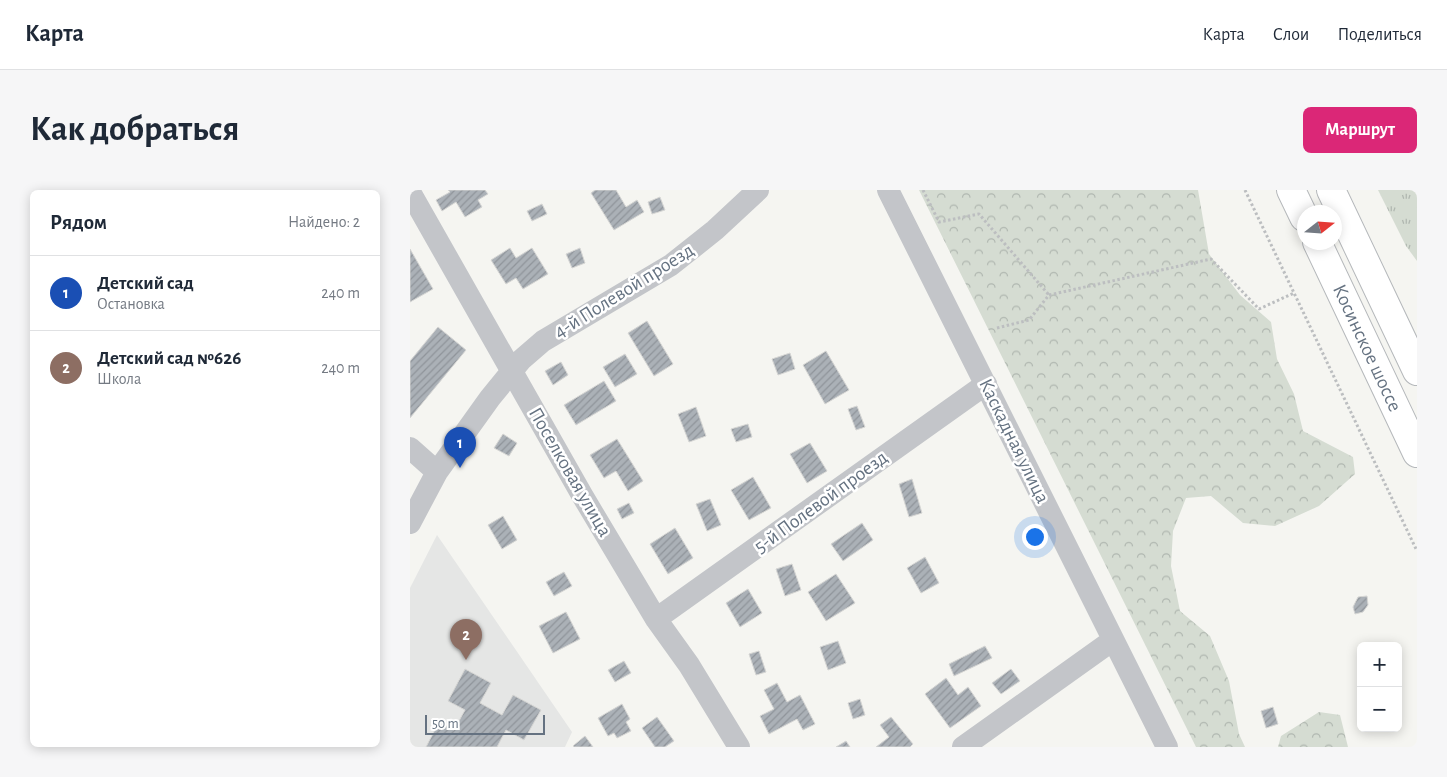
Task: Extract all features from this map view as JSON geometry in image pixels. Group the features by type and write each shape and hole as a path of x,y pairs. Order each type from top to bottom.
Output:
{"highway":[{"path":"1292,190 1299,205"},
{"name":"Косинское шоссе","path":"1331,190 1417,371"},
{"name":"Косинское шоссе","path":"1321,250 1417,453"}],"street":[{"name":"4-й Полевой проезд","path":"410,523 437,472 520,360 542,341 671,265 709,236 758,190"},
{"name":"Каскадная улица","path":"888,190 1167,747"},
{"name":"Поселковая улица","path":"410,192 582,495 656,619 688,665 738,747"},
{"name":"5-й Полевой проезд","path":"656,619 986,384"},
{"path":"410,448 437,472"},
{"path":"963,747 1113,640"}],"path":[{"path":"923,190 940,222 979,214 1049,295"},
{"path":"1245,190 1417,551"},
{"path":"997,328 1029,320 1049,295 1211,259 1259,309 1294,293"}],"shaded area":[{"path":"437,535 572,732 565,747 410,747 410,588"}],"green space":[{"path":"919,190 1198,190 1209,254 1240,295 1271,322 1277,359 1294,394 1303,431 1353,457 1355,474 1319,506 1275,526 1243,523 1211,496 1186,498 1173,531 1171,566 1180,611 1210,636 1229,681 1239,734 1245,747 1196,747"},
{"path":"1378,190 1417,190 1417,261 1406,246"},
{"path":"1319,712 1340,715 1348,747 1278,747 1281,736"}],"building":[{"path":"448,190 485,190 488,194 478,200 482,207 465,217 456,202 442,211 436,200 450,192"},
{"path":"595,190 616,190 626,207 637,200 644,212 614,230 591,193"},
{"path":"660,197 665,210 652,214 648,202"},
{"path":"542,204 547,214 532,221 527,211"},
{"path":"510,248 516,258 532,248 548,274 523,289 516,278 506,284 491,260"},
{"path":"580,248 585,263 572,268 566,254"},
{"path":"410,249 433,289 410,302"},
{"path":"647,321 673,364 654,376 628,333"},
{"path":"438,327 466,350 410,418 410,361"},
{"path":"826,351 849,390 825,404 803,365"},
{"path":"790,353 795,369 778,375 772,359"},
{"path":"625,354 637,374 615,387 603,367"},
{"path":"561,362 568,375 553,385 545,371"},
{"path":"604,381 616,401 576,425 564,405"},
{"path":"857,406 865,427 856,430 848,409"},
{"path":"696,407 706,436 689,442 678,414"},
{"path":"748,424 752,437 736,442 731,429"},
{"path":"503,434 517,443 509,456 494,448"},
{"path":"617,439 643,481 628,491 616,471 604,478 590,455"},
{"path":"810,443 827,471 807,483 790,454"},
{"path":"753,477 771,508 749,520 731,490"},
{"path":"912,479 922,513 909,517 899,484"},
{"path":"710,499 721,525 707,531 696,504"},
{"path":"629,503 634,513 622,519 617,509"},
{"path":"503,516 517,540 502,549 488,525"},
{"path":"862,523 873,540 843,561 831,544"},
{"path":"675,528 693,558 668,574 650,544"},
{"path":"925,557 939,583 921,593 907,568"},
{"path":"792,564 801,590 785,596 776,569"},
{"path":"564,572 572,586 554,596 546,582"},
{"path":"836,574 855,603 826,621 808,592"},
{"path":"748,589 762,613 740,627 726,603"},
{"path":"1367,596 1368,605 1363,612 1355,614 1353,607 1358,597"},
{"path":"566,612 580,639 553,653 539,626"},
{"path":"838,641 846,663 828,670 820,647"},
{"path":"985,646 992,658 954,676 949,664"},
{"path":"759,651 766,672 756,675 749,654"},
{"path":"624,661 631,673 615,682 608,670"},
{"path":"465,669 491,683 480,703 502,715 513,695 541,710 524,740 506,730 497,747 426,747 439,722 454,730 465,710 448,701"},
{"path":"1011,669 1020,681 1001,694 992,683"},
{"path":"946,678 958,695 968,687 981,706 950,728 925,694"},
{"path":"777,683 787,702 800,695 815,724 803,730 797,719 769,734 760,716 774,709 764,690"},
{"path":"860,699 865,715 853,719 848,703"},
{"path":"622,704 630,719 626,722 631,731 617,738 614,733 608,736 598,718"},
{"path":"1273,707 1278,724 1266,728 1261,711"},
{"path":"657,717 674,741 665,747 655,747 642,728"},
{"path":"891,717 913,744 910,747 876,747 889,737 880,725"},
{"path":"585,736 593,747 573,746"},
{"path":"846,741 850,747 836,747"}],"place":[{"name":"Детский сад","path":"460,468"},
{"name":"Детский сад №626","path":"466,660"}]}
